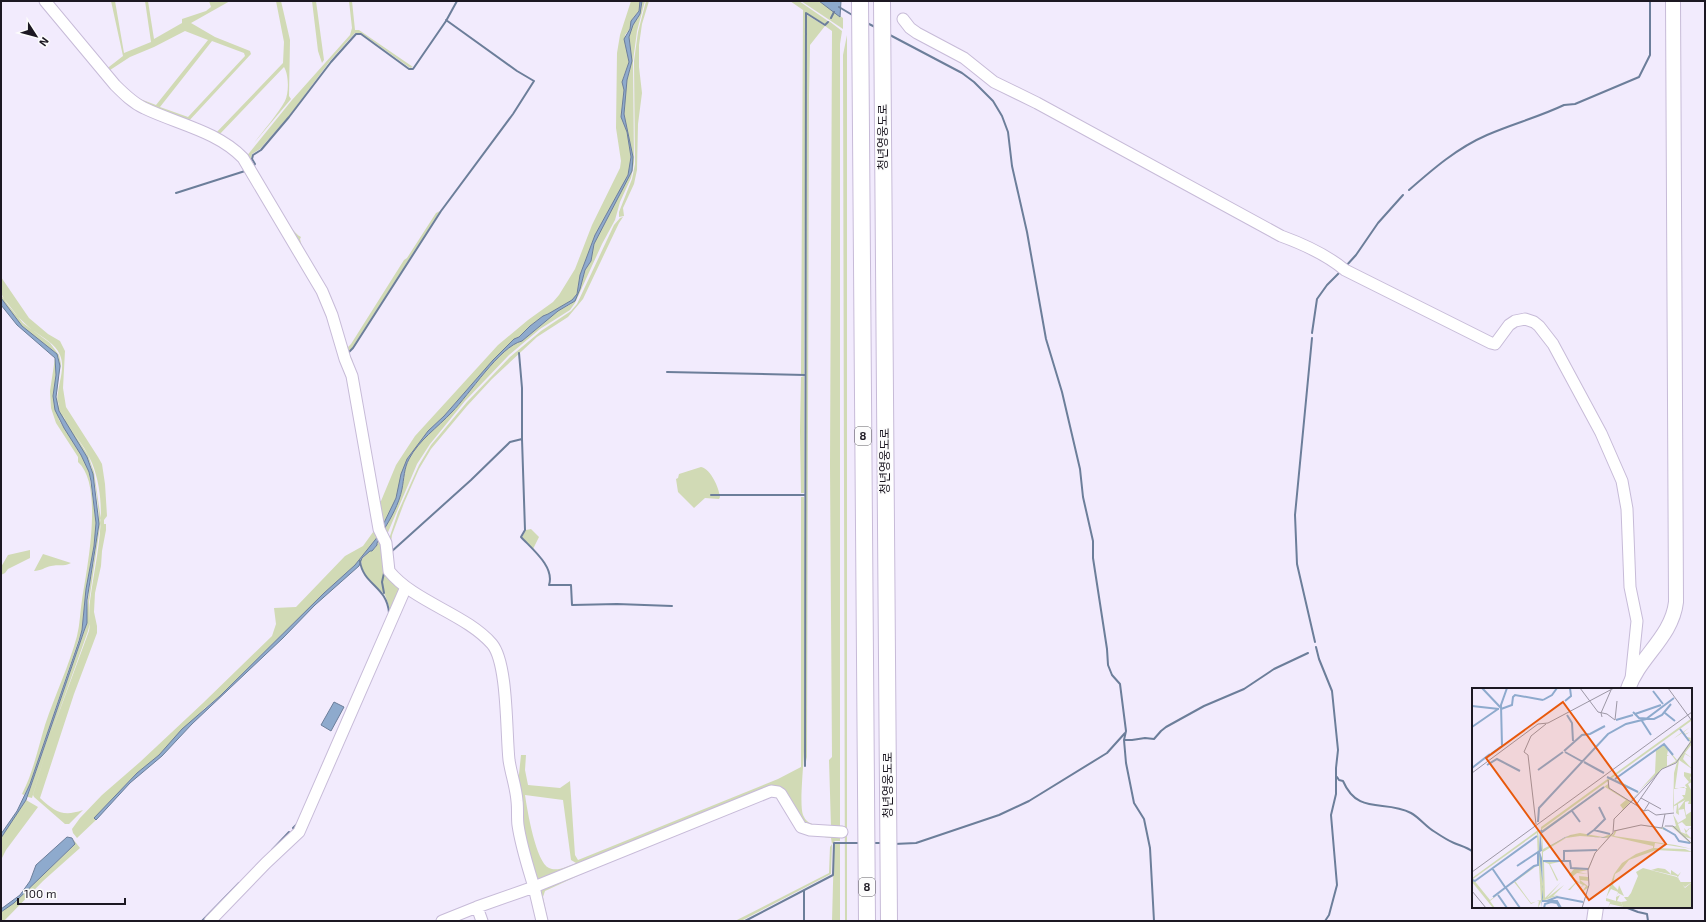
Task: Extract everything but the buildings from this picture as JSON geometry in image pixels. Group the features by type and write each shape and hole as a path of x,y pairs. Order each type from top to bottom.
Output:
{"highway":[{"name":"청년영웅도로","path":"860,1 867,921"},
{"name":"청년영웅도로","path":"882,6 889,921"}],"main road":[{"path":"1630,685 1669,627 1675,612 1676,602 1673,1"},
{"path":"1594,921 1596,908"}],"street":[{"path":"45,1 115,85 126,96 143,108 200,131 224,142 237,151 243,158 322,291 332,315 345,359 352,376 381,533 386,543 388,571 406,587 482,635 493,645 499,657 505,703 509,760 517,800 517,823 542,921"},
{"path":"903,19 910,28 917,33 964,58 994,82 1037,103 1281,236 1293,240 1338,264 1345,270 1491,343 1495,344 1509,325 1515,321 1525,319 1534,322 1539,326 1553,344 1598,426 1622,481 1627,509 1630,587 1636,621 1630,685"},
{"path":"210,921 266,863 299,832 406,587"},
{"path":"442,921 534,887 771,791 781,794 801,827 810,830 842,832"},
{"path":"477,907 482,921"}],"green space":[{"path":"111,1 115,1 124,53 151,42 145,1 148,1 154,39 182,23 182,19 206,11 211,7 209,1 230,1 191,23 215,37 250,51 251,54 187,123 127,94 156,105 208,40 185,31 154,47 130,57 107,72 105,70 123,56","holes":["212,41 244,53 245,56 188,117 160,107"]},
{"path":"276,1 281,1 290,40 289,96 291,99 254,143 285,101 288,84 286,70 284,67 218,136 214,135 283,63 284,42"},
{"path":"312,1 316,1 324,60 322,63 318,51"},
{"path":"349,1 352,1 355,30 359,30 413,67 410,68 361,33 355,33 330,61 289,116 260,149 252,154 251,159 252,165 255,166 283,216 289,225 301,237 302,247 331,297 346,349 351,344 404,260 407,258 436,213 440,211 348,352 352,359 356,375 379,501 381,501 396,465 415,436 498,345 528,320 553,302 575,269 592,225 620,168 621,161 616,128 617,53 620,35 631,1 640,1 639,11 633,18 630,29 625,35 629,62 623,78 624,90 621,117 627,132 631,157 628,175 595,235 580,275 577,294 572,300 543,316 519,337 514,339 493,360 444,416 428,431 407,459 396,498 382,527 334,314 246,157 292,100 350,35 352,28"},
{"path":"642,1 645,1 637,31 633,61 634,163 631,178 620,202 615,220 602,244 575,303 570,310 540,329 509,355 465,401 430,444 417,464 386,537 383,531 399,500 407,462 413,452 452,412 485,372 504,352 513,345 522,341 558,311 571,304 580,289 585,270 591,261 594,244 632,171 633,157 624,114 627,80 632,61 629,37 633,25 640,14"},
{"path":"646,1 649,1 642,24 639,45 639,67 642,93 638,124 637,170 634,184 623,208 624,216 619,217 619,212 632,179 635,164 634,61 638,32"},
{"path":"790,1 799,1 828,21 825,24 806,13 804,374 801,374 803,10"},
{"path":"801,1 819,1 843,18 843,29"},
{"path":"807,15 825,26 810,45 807,757 805,766"},
{"path":"829,21 842,31 840,44 840,831 806,826 782,792 539,881 532,872 515,780 519,774 521,755 526,755 525,770 528,785 560,788 570,781 575,855 578,860 778,779 801,767 801,497 804,497 804,749 802,810 805,819 811,824 831,827 829,760 832,757 830,466 832,31 825,26","holes":["525,795 563,800 571,860 576,863 562,868 552,869 544,864 536,846"]},
{"path":"847,35 847,921 845,921 843,55"},
{"path":"623,217 583,299 568,317 537,337 492,379 431,449 419,469 404,503 392,535 390,550 388,545 398,512 419,465 431,445 467,402 510,357 541,331 571,311 577,304 614,225 620,218"},
{"path":"1,277 29,318 48,334 60,341 65,351 63,388 66,407 102,464 105,484 107,516 104,520 104,524 106,524 106,530 101,566 95,593 94,612 97,633 74,694 40,798 50,807 60,812 70,813 83,810 69,824 65,824 33,795 51,734 89,631 90,601 100,532 100,498 97,480 89,456 66,421 59,406 58,393 62,367 60,355 52,344 30,328 10,307 1,292"},
{"path":"1,295 23,323 50,343 59,355 61,364 59,376 60,368 57,354 22,326 1,298"},
{"path":"55,358 56,375 53,396 59,420 81,455 89,472 96,523 94,546 86,589 82,630 30,784 24,795 22,794 32,769 45,725 77,636 92,528 92,507 86,473 78,462 78,457 56,423 51,408 50,391"},
{"path":"804,376 804,493 801,493 801,377"},
{"path":"57,392 58,404 64,418 88,455 94,472 101,520 89,602 90,623 51,734 32,798 28,797 28,795 87,623 89,594 99,526 94,479 91,466 84,452 62,418 57,404"},
{"path":"701,467 705,468 711,475 716,484 720,497 719,499 705,498 694,508 678,492 676,479 678,478 679,474"},
{"path":"376,528 379,535 355,565 324,593 220,696 205,708 159,755 137,773 94,818 96,820 77,838 72,829 80,818 102,795 140,762 272,636 276,624 274,608 296,607 345,556 363,546"},
{"path":"531,529 539,537 533,549 522,537 526,530"},
{"path":"380,538 386,572 404,589 299,828 293,829 304,814 310,796 390,615 389,606 385,595 366,576 362,568 361,560 368,552 375,548"},
{"path":"30,550 30,558 8,569 1,575 1,567 8,555"},
{"path":"43,554 71,563 51,566 34,571"},
{"path":"769,794 776,795 781,798 800,827 805,831 840,833 840,841 835,841 832,844 831,838 810,834 803,831 795,823 780,799 768,796 584,873 545,891 543,897 548,921 545,921 540,895 543,886"},
{"path":"26,800 38,807 6,850 1,860 1,838"},
{"path":"73,839 80,848 43,881 4,921 1,921 1,912 14,903 75,844"},
{"path":"840,843 840,921 832,921 834,847 835,844"},
{"path":"832,844 831,874 741,921 735,921 829,873 830,847"}],"water":[{"path":"640,1 642,1 640,14 633,25 629,37 632,61 627,80 624,114 633,157 632,171 594,244 591,261 585,270 575,301 558,311 522,341 513,345 504,352 485,372 452,412 418,446 407,462 399,500 383,531 382,527 396,498 401,474 407,459 428,431 444,416 493,360 514,339 519,337 543,316 572,300 577,294 580,275 595,235 628,175 631,157 627,132 621,117 624,90 622,82 629,62 624,39 630,29 631,21 639,11"},
{"path":"819,1 841,1 840,17"},
{"path":"1,298 22,326 57,354 60,366 56,397 59,411 87,457 93,474 99,524 87,600 87,623 26,800 1,838 1,834 17,811 30,784 79,641 82,630 86,589 94,546 96,523 89,472 55,410 53,396 56,375 55,358 17,325 1,305"},
{"path":"379,535 380,538 377,545 372,551 362,558 359,566 315,605 283,638 192,724 162,756 130,783 96,820 94,818 137,773 159,755 182,729 220,696 324,593 355,565"},
{"path":"334,702 344,707 331,731 321,725"},
{"path":"67,837 72,838 75,844 14,903 1,912 1,909 20,895 30,881 36,865"}],"waterway":[{"path":"253,167 255,164 252,159 253,155 261,150 289,117 331,62 356,34 361,34 409,69 413,69 446,21 457,1"},
{"path":"1409,190 1427,174 1476,140 1564,105 1575,104 1639,77 1650,55 1650,1"},
{"path":"839,7 854,16"},
{"path":"831,18 834,12"},
{"path":"805,766 806,13 825,25 828,22"},
{"path":"348,353 353,348 441,211 513,114 534,81 517,71 446,20"},
{"path":"867,23 875,27"},
{"path":"888,34 962,73 974,82 993,101 1002,116 1008,132 1012,166 1027,232 1046,339 1062,392 1080,469 1083,497 1093,541 1093,558 1107,649 1108,665 1112,675 1120,684 1126,731 1124,740 1126,763 1134,803 1144,819 1150,848 1154,921"},
{"path":"176,193 245,171"},
{"path":"1346,266 1356,255 1378,223 1403,195"},
{"path":"1312,333 1317,299 1327,285 1340,272"},
{"path":"1312,338 1295,515 1297,564 1315,642"},
{"path":"391,552 471,480 510,442 522,439 522,388 519,353"},
{"path":"667,372 805,375"},
{"path":"522,439 525,530 521,537 546,565 550,578 549,585 571,585 572,605 617,604 672,606"},
{"path":"711,495 804,495"},
{"path":"360,561 362,569 384,597 389,613"},
{"path":"384,573 382,582 384,593"},
{"path":"1316,647 1319,659 1332,691 1338,750 1336,794 1331,815 1337,885 1329,915 1325,921"},
{"path":"1124,740 1145,738 1154,739 1166,727 1204,706 1244,689 1274,669 1308,653"},
{"path":"894,844 916,843 999,815 1029,801 1107,753 1125,733"},
{"path":"1337,777 1339,780 1343,781 1349,792 1356,799 1364,803 1392,807 1411,813 1432,830 1451,842 1472,851"},
{"path":"293,828 298,823"},
{"path":"272,850 289,832"},
{"path":"745,921 833,875 834,843 860,843"},
{"path":"872,843 882,843"},
{"path":"202,921 239,883"},
{"path":"804,891 804,921"},
{"path":"1628,908 1647,914 1648,921"}]}
